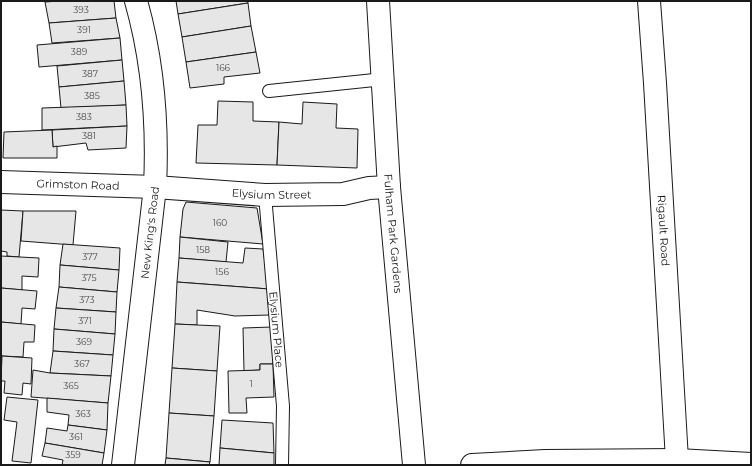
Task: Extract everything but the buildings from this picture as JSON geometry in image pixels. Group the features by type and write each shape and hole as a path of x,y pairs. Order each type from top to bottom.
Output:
{"street":[{"name":"New King's Road","path":"123,465 155,187 156,158 155,107 141,18 136,1"},
{"name":"Fulham Park Gardens","path":"378,1 384,79 389,187 414,465"},
{"name":"Rigault Road","path":"649,1 677,460"},
{"name":"Grimston Road","path":"1,182 155,187"},
{"name":"Elysium Street","path":"155,187 265,195 343,194 369,188 389,187"},
{"path":"472,465 677,460 751,464"}],"lane":[{"path":"268,91 384,79"},
{"name":"Elysium Place","path":"265,195 283,406 282,465"}]}
